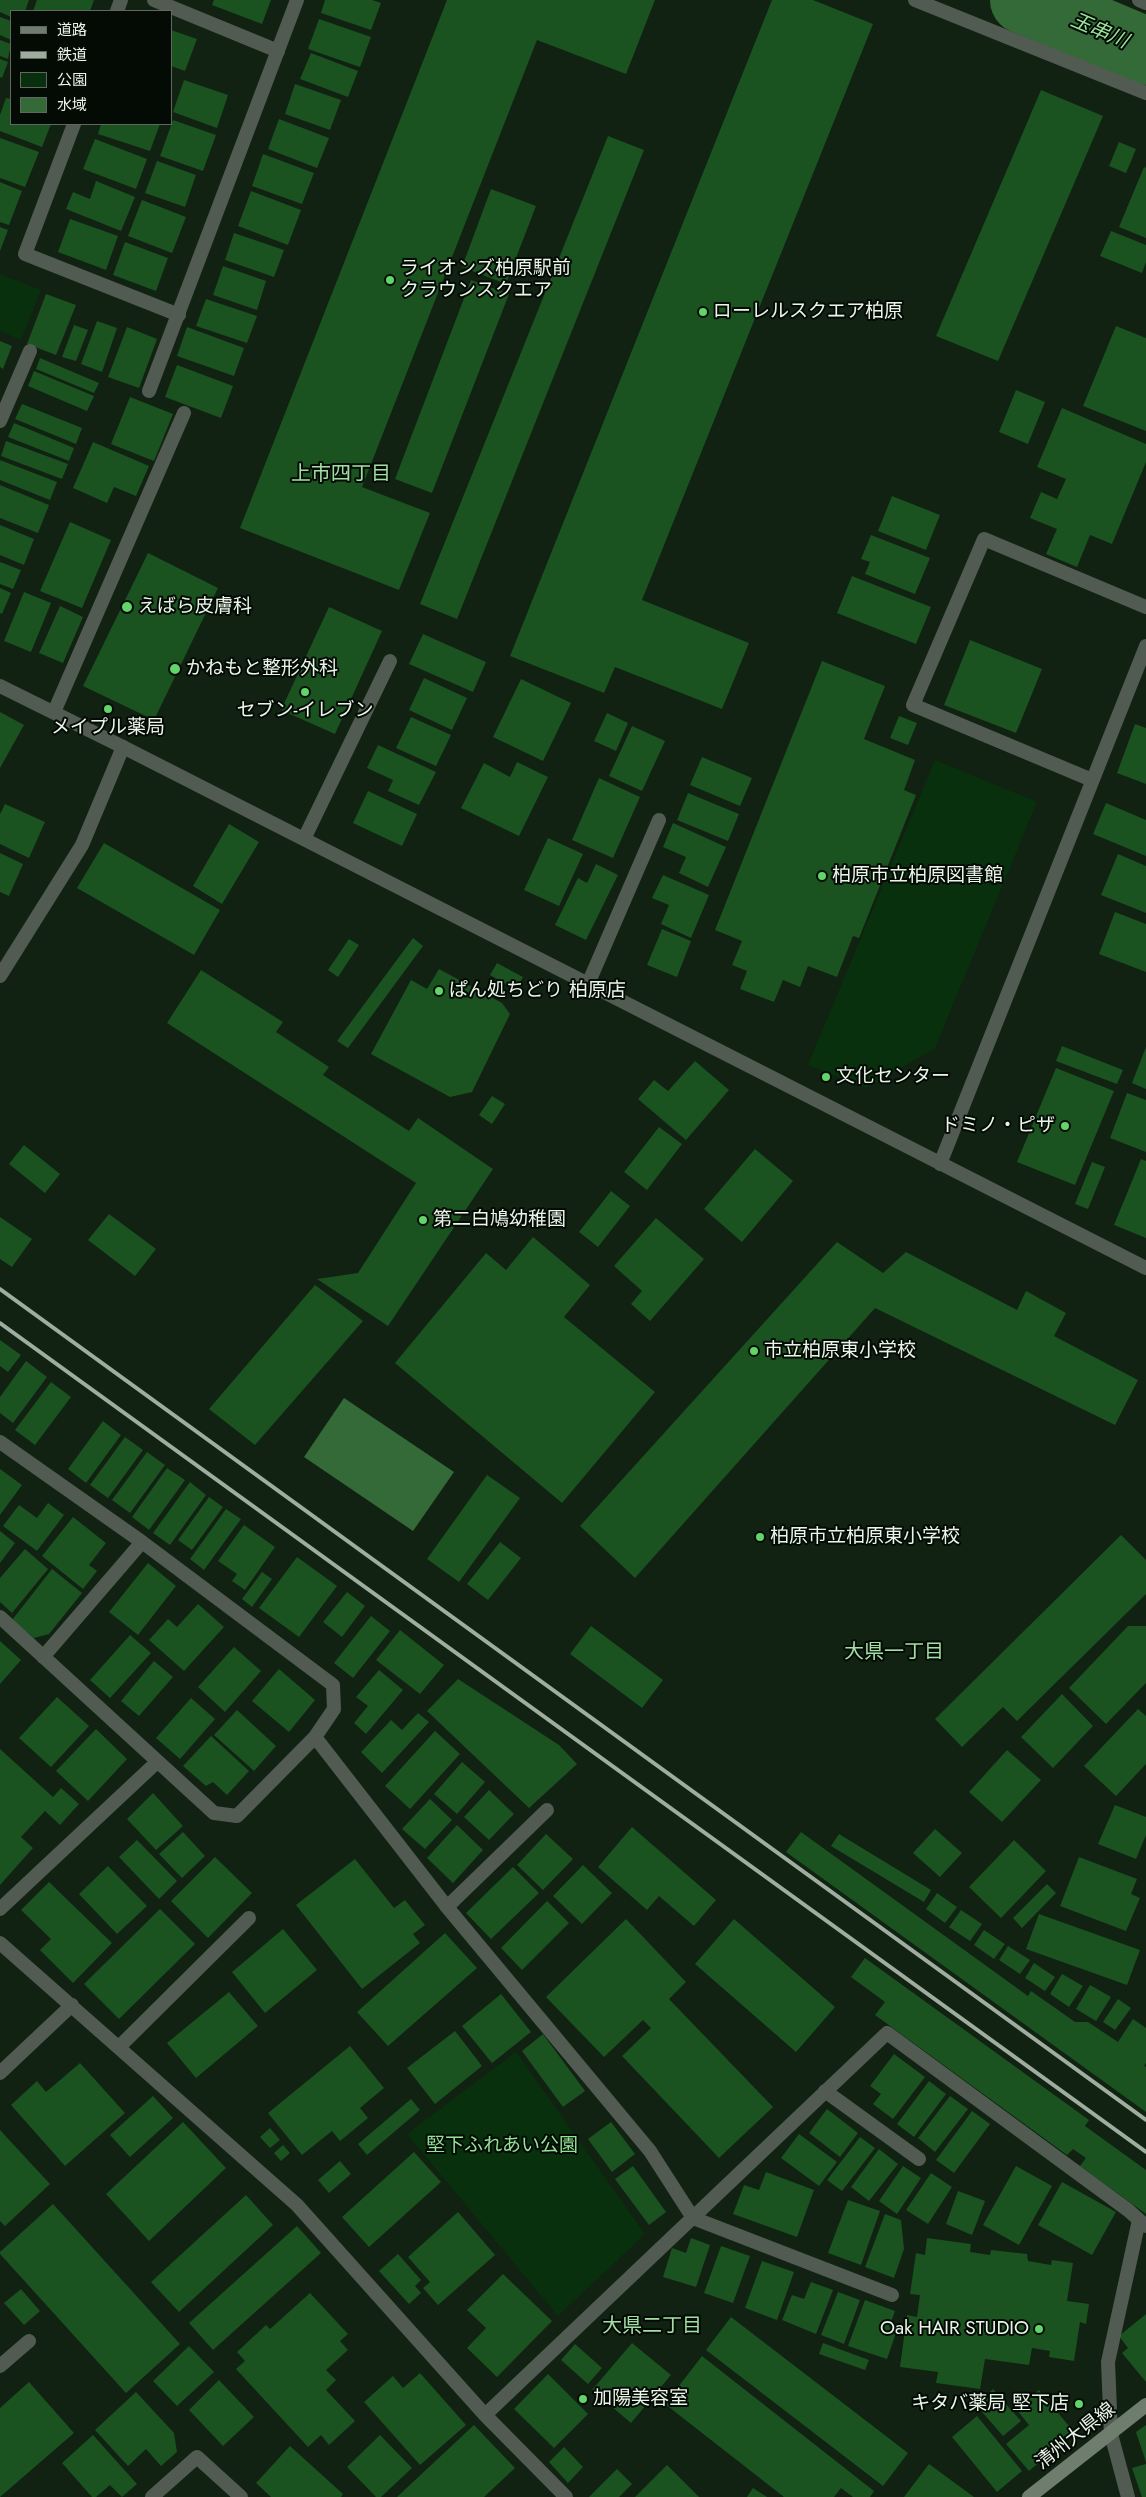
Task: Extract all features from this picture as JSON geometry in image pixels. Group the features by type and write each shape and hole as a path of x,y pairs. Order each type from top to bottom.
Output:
{"main road":[{"name":"清州大県線","path":"1029,2497 1146,2405"}],"street":[{"path":"154,0 278,51"},
{"path":"149,391 297,0"},
{"path":"916,0 1146,93"},
{"path":"1138,0 1146,3"},
{"path":"74,125 26,254 179,315"},
{"path":"0,421 30,351"},
{"path":"54,712 184,413"},
{"path":"1092,780 913,705 984,539 1146,607"},
{"path":"940,1164 1146,646"},
{"path":"304,839 390,661"},
{"path":"0,686 1146,1268"},
{"path":"0,976 82,846 123,747"},
{"path":"588,984 659,820"},
{"path":"0,1442 142,1542 333,1685 334,1709 315,1737 237,1816 214,1813 0,1617"},
{"path":"43,1657 142,1542"},
{"path":"315,1737 447,1907 650,2151 693,2218 892,2295"},
{"path":"0,1909 157,1762"},
{"path":"447,1907 547,1810"},
{"path":"119,2047 249,1918"},
{"path":"0,1943 296,2205 485,2415 566,2497"},
{"path":"0,2073 72,2005"},
{"path":"485,2415 887,2032 1142,2223 1108,2362 1111,2434 1128,2497"},
{"path":"825,2091 919,2159"},
{"path":"0,2366 29,2341"},
{"path":"152,2497 197,2457 240,2497"}],"green space":[{"path":"0,274 41,290 21,340 0,331"},
{"path":"935,760 1037,802 935,1048 866,1088 808,1065"},
{"name":"堅下ふれあい公園","path":"516,2052 645,2234 558,2316 407,2134"}],"water":[{"path":"344,1398 454,1472 413,1531 304,1457"}],"building":[{"path":"0,0 29,0 25,10 10,10 10,17 0,12"},
{"path":"37,0 94,0 90,10 33,10"},
{"path":"214,0 271,0 262,24 212,5"},
{"path":"325,0 372,0 381,3 371,30 321,13"},
{"name":"ライオンズ柏原駅前 クラウンスクエア","path":"447,0 655,0 626,74 537,40 362,487 430,513 399,590 240,528"},
{"name":"ローレルスクエア柏原","path":"772,0 813,0 873,24 642,600 749,643 722,709 615,667 604,693 510,656"},
{"path":"0,17 10,21 10,40 0,35"},
{"path":"319,19 371,37 360,67 308,49"},
{"path":"172,30 197,39 185,71 172,66"},
{"path":"0,40 10,44 10,49 8,59 0,56"},
{"path":"311,53 358,71 348,97 300,79"},
{"path":"0,59 8,62 2,78 0,77"},
{"path":"184,80 228,95 217,128 173,112"},
{"path":"295,84 341,100 330,130 285,114"},
{"path":"1041,90 1103,116 998,361 936,336"},
{"path":"6,98 10,99 10,125 51,125 42,147 0,131 0,115"},
{"path":"279,119 329,138 317,168 268,149"},
{"path":"173,120 216,135 203,171 160,156"},
{"path":"101,125 160,125 150,151 98,134"},
{"path":"608,136 644,150 457,619 420,604"},
{"path":"0,138 39,152 25,187 0,178"},
{"path":"95,139 147,159 136,189 83,169"},
{"path":"1119,142 1136,149 1126,173 1109,166"},
{"path":"263,154 314,173 302,204 252,186"},
{"path":"157,161 196,175 185,207 145,193"},
{"path":"1144,167 1146,168 1146,238 1119,227"},
{"path":"96,181 135,197 121,231 66,209 73,192 90,199"},
{"path":"0,182 22,191 9,225 0,222"},
{"path":"491,189 536,206 506,284 462,267"},
{"path":"251,191 301,210 288,245 238,226"},
{"path":"142,200 186,217 172,253 128,236"},
{"path":"70,219 118,236 106,270 58,252"},
{"path":"0,227 8,230 0,251"},
{"path":"1111,231 1146,245 1146,262 1142,273 1100,256"},
{"path":"234,233 284,250 274,277 225,260"},
{"path":"125,242 168,258 156,291 113,275"},
{"path":"223,266 266,281 257,310 213,295"},
{"path":"471,280 509,294 432,493 395,479"},
{"path":"46,294 76,305 56,355 27,344"},
{"path":"206,299 257,316 247,343 196,326"},
{"path":"97,321 117,328 102,372 81,364"},
{"path":"74,325 88,330 76,361 62,357"},
{"path":"1116,326 1146,338 1146,431 1083,406"},
{"path":"127,327 157,339 139,388 108,377"},
{"path":"187,327 244,348 234,376 177,356"},
{"path":"0,341 12,346 3,369 0,367"},
{"path":"40,358 99,383 94,393 36,369"},
{"path":"177,365 233,386 221,418 165,397"},
{"path":"34,371 94,396 87,411 28,386"},
{"path":"1016,390 1045,402 1028,444 999,432"},
{"path":"130,397 173,414 154,461 111,444"},
{"path":"22,404 82,428 76,444 15,419"},
{"path":"1062,408 1146,444 1146,462 1112,544 1090,535 1077,567 1046,554 1057,529 1030,518 1041,492 1057,499 1066,479 1037,467"},
{"path":"14,423 74,448 69,461 8,437"},
{"path":"6,441 68,464 62,479 1,456"},
{"path":"93,442 149,466 136,496 114,487 107,503 73,488"},
{"path":"0,460 57,482 50,500 0,480"},
{"path":"0,485 49,505 38,533 0,518"},
{"path":"892,496 940,515 926,550 878,531"},
{"path":"70,522 111,540 82,608 40,591"},
{"path":"0,525 34,539 24,565 0,555"},
{"path":"871,535 930,558 915,594 865,574 870,562 861,559"},
{"path":"148,553 218,588 154,720 83,686"},
{"path":"0,562 21,570 13,589 0,584"},
{"path":"852,576 931,607 916,644 837,613"},
{"path":"0,588 11,593 2,614 0,613"},
{"path":"24,592 51,603 31,652 4,641"},
{"path":"60,606 83,617 63,663 39,653"},
{"path":"329,607 382,631 335,734 281,710"},
{"path":"423,634 486,662 473,692 409,664"},
{"path":"970,640 1042,669 1016,733 944,705"},
{"path":"822,661 885,686 864,739 915,760 904,790 916,795 859,938 853,936 837,977 808,966 800,987 783,980 774,1002 740,989 747,971 732,965 742,941 715,930"},
{"path":"424,678 467,698 452,730 409,710"},
{"path":"521,679 571,703 543,761 493,737"},
{"path":"0,712 24,725 0,768"},
{"path":"607,713 628,723 616,751 594,741"},
{"path":"899,716 917,723 908,745 890,738"},
{"path":"411,717 451,735 436,766 396,748"},
{"path":"1135,724 1146,728 1146,784 1117,773"},
{"path":"632,726 665,741 642,791 609,776"},
{"path":"378,745 436,772 419,805 388,791 393,780 367,768"},
{"path":"702,757 752,778 740,806 690,785"},
{"path":"517,762 548,777 519,836 461,808 484,763 510,777"},
{"path":"599,778 640,797 613,858 572,840"},
{"path":"368,791 417,814 402,846 353,823"},
{"path":"688,793 739,814 728,841 677,820"},
{"path":"1106,803 1146,820 1146,856 1093,834"},
{"path":"5,804 45,822 29,858 0,844 0,814"},
{"path":"673,823 726,847 708,887 679,873 686,857 663,847"},
{"path":"229,824 259,842 222,904 193,886"},
{"path":"548,838 583,854 559,906 524,890"},
{"path":"104,843 220,910 194,955 77,888"},
{"path":"0,853 23,864 9,896 0,892"},
{"path":"1118,854 1146,866 1146,913 1101,895"},
{"path":"596,864 618,875 586,940 555,925 578,878 587,883"},
{"path":"663,875 709,895 691,938 661,924 669,905 652,898"},
{"path":"1115,912 1146,924 1146,972 1099,954"},
{"path":"662,929 691,941 677,977 647,965"},
{"path":"413,938 423,946 348,1048 337,1041"},
{"path":"349,939 359,945 338,977 328,970"},
{"path":"497,963 523,977 516,990 490,975"},
{"path":"439,969 502,1003 510,1014 472,1092 450,1097 371,1054 411,980 427,989"},
{"path":"201,970 283,1022 276,1032 329,1067 323,1075 409,1131 418,1118 493,1169 388,1326 317,1279 358,1273 416,1183 167,1023"},
{"path":"1062,1046 1123,1070 1117,1084 1056,1061"},
{"path":"1146,1047 1146,1089 1132,1083"},
{"path":"695,1061 729,1090 686,1140 638,1099 654,1080 668,1091"},
{"path":"1056,1068 1114,1091 1075,1185 1017,1162"},
{"path":"1127,1093 1146,1100 1146,1152 1110,1138"},
{"path":"492,1096 505,1104 492,1124 479,1115"},
{"path":"659,1127 682,1144 647,1190 624,1172"},
{"path":"24,1145 60,1174 45,1193 9,1164"},
{"path":"755,1149 793,1181 742,1242 704,1209"},
{"path":"1141,1159 1146,1161 1146,1238 1114,1225"},
{"path":"1092,1162 1105,1167 1088,1209 1075,1204"},
{"path":"611,1191 630,1206 598,1247 579,1232"},
{"path":"109,1214 156,1249 135,1276 88,1240"},
{"path":"0,1217 32,1239 12,1267 0,1259"},
{"path":"656,1218 704,1259 650,1321 631,1304 642,1291 614,1266"},
{"path":"533,1237 590,1285 564,1317 655,1392 562,1503 395,1363 486,1253 506,1270"},
{"path":"837,1242 883,1273 906,1252 1017,1310 1026,1291 1066,1313 1054,1336 1138,1380 1115,1425 875,1308 635,1578 580,1526"},
{"path":"315,1285 363,1321 255,1445 209,1409"},
{"path":"0,1340 21,1355 8,1372 0,1366"},
{"path":"26,1361 47,1377 13,1423 0,1413 0,1397"},
{"path":"51,1382 71,1397 35,1445 15,1430"},
{"path":"103,1421 121,1435 86,1483 68,1469"},
{"path":"125,1437 143,1450 108,1498 90,1485"},
{"path":"147,1452 165,1465 130,1513 112,1500"},
{"path":"167,1468 185,1480 149,1530 132,1517"},
{"path":"0,1469 22,1485 0,1515"},
{"path":"487,1475 520,1498 459,1582 427,1559"},
{"path":"190,1482 206,1495 170,1545 153,1533"},
{"path":"209,1497 223,1507 192,1550 178,1540"},
{"path":"48,1503 64,1515 37,1551 3,1526 19,1505 37,1518"},
{"path":"226,1509 241,1519 204,1570 190,1559"},
{"path":"73,1517 106,1543 89,1565 97,1571 83,1589 42,1556"},
{"path":"244,1525 275,1547 245,1590 232,1581 237,1574 218,1561"},
{"path":"0,1531 15,1543 0,1563"},
{"path":"1121,1535 1146,1560 1146,1594 1017,1721 1003,1707 962,1747 935,1719"},
{"path":"500,1542 521,1558 488,1600 467,1584"},
{"path":"25,1549 48,1569 12,1613 0,1602 0,1578"},
{"path":"297,1557 337,1586 299,1637 259,1608"},
{"path":"148,1563 176,1586 138,1635 109,1612"},
{"path":"52,1569 82,1593 49,1634 34,1638 12,1620"},
{"path":"262,1572 272,1579 252,1607 242,1599"},
{"path":"347,1592 365,1606 342,1637 323,1622"},
{"path":"198,1604 224,1627 184,1671 149,1640 168,1619 177,1627"},
{"path":"371,1616 390,1631 353,1678 334,1663"},
{"path":"591,1626 663,1680 642,1708 570,1654"},
{"path":"1128,1626 1146,1626 1146,1683 1106,1724 1069,1688"},
{"path":"400,1630 444,1665 420,1694 376,1660"},
{"path":"130,1635 151,1653 110,1698 90,1680"},
{"path":"0,1641 21,1660 0,1684"},
{"path":"234,1647 261,1671 225,1712 198,1687"},
{"path":"154,1661 173,1677 139,1716 121,1701"},
{"path":"279,1669 315,1700 289,1732 252,1701"},
{"path":"379,1670 403,1690 366,1734 354,1723 368,1706 356,1697"},
{"path":"458,1679 559,1745 577,1764 529,1808 427,1711"},
{"path":"1062,1694 1093,1726 1053,1768 1021,1737"},
{"path":"57,1697 89,1726 51,1767 19,1738"},
{"path":"191,1698 215,1719 180,1759 156,1738"},
{"path":"1138,1709 1146,1716 1146,1764 1116,1796 1084,1766"},
{"path":"237,1710 276,1746 254,1771 214,1735"},
{"path":"418,1713 429,1722 382,1773 361,1752 391,1720 402,1730"},
{"path":"96,1729 127,1759 88,1801 56,1771"},
{"path":"435,1731 460,1754 410,1809 385,1786"},
{"path":"211,1736 249,1771 227,1795 213,1782 206,1786 183,1766"},
{"path":"0,1749 53,1797 61,1788 79,1804 60,1825 45,1811 21,1837 33,1848 0,1885"},
{"path":"1007,1750 1041,1780 1002,1822 969,1792"},
{"path":"462,1762 485,1782 457,1814 434,1794"},
{"path":"489,1790 514,1814 489,1840 464,1817"},
{"path":"153,1793 183,1826 156,1850 127,1819"},
{"path":"430,1799 452,1820 425,1849 402,1829"},
{"path":"1115,1805 1146,1817 1146,1835 1136,1859 1098,1844"},
{"path":"457,1825 483,1850 453,1883 427,1858"},
{"path":"632,1827 716,1900 694,1926 659,1896 647,1910 598,1867"},
{"path":"935,1829 962,1853 940,1877 913,1853"},
{"path":"183,1832 205,1856 182,1878 159,1854"},
{"path":"801,1832 1028,1996 1031,1991 1075,2022 1088,2022 1118,2042 1133,2019 1146,2028 1146,2063 1144,2066 1146,2067 1146,2112 786,1852"},
{"path":"546,1834 573,1859 543,1890 517,1865"},
{"path":"839,1834 931,1890 924,1902 831,1846"},
{"path":"137,1840 177,1881 159,1899 119,1857"},
{"path":"1014,1840 1046,1871 1001,1918 969,1887"},
{"path":"215,1857 252,1893 208,1938 171,1901"},
{"path":"1079,1857 1137,1879 1131,1894 1140,1898 1126,1931 1060,1906"},
{"path":"355,1859 394,1908 405,1900 425,1925 413,1934 420,1943 362,1989 296,1905"},
{"path":"583,1865 612,1893 582,1924 553,1896"},
{"path":"108,1866 147,1906 117,1934 79,1894"},
{"path":"513,1867 539,1893 491,1939 466,1913"},
{"path":"49,1882 112,1943 73,1983 40,1950 51,1939 21,1910"},
{"path":"1047,1884 1056,1893 1022,1928 1013,1918"},
{"path":"937,1893 957,1907 945,1923 926,1909"},
{"path":"547,1901 569,1923 522,1970 501,1948"},
{"path":"160,1909 195,1944 119,2019 84,1984"},
{"path":"961,1910 982,1924 970,1941 949,1927"},
{"path":"1039,1914 1140,1950 1127,1985 1026,1949"},
{"path":"626,1919 686,1982 669,1999 773,2107 719,2158 622,2056 651,2028 643,2020 604,2057 546,1997"},
{"path":"734,1919 835,2007 796,2052 695,1964"},
{"path":"283,1929 317,1970 265,2013 232,1972"},
{"path":"984,1930 1005,1944 994,1959 974,1945"},
{"path":"445,1933 477,1968 388,2046 357,2012"},
{"path":"1008,1946 1030,1960 1020,1974 999,1960"},
{"path":"865,1958 1089,2120 1085,2126 1146,2170 1146,2214 1080,2166 1086,2158 1073,2149 1067,2155 875,2015 885,2002 851,1977"},
{"path":"1034,1963 1055,1977 1045,1991 1025,1978"},
{"path":"1062,1974 1083,1986 1069,2007 1050,1994"},
{"path":"1090,1985 1111,1997 1096,2021 1076,2009"},
{"path":"229,1992 258,2026 196,2078 167,2043"},
{"path":"501,1994 531,2032 492,2063 462,2026"},
{"path":"1118,1999 1131,2008 1115,2030 1103,2022"},
{"path":"455,2031 482,2066 435,2104 407,2068"},
{"path":"543,2034 585,2091 563,2107 522,2051"},
{"path":"350,2046 384,2088 360,2108 368,2118 340,2141 332,2131 302,2155 268,2113"},
{"path":"894,2054 925,2077 893,2119 873,2104 881,2094 870,2086"},
{"path":"80,2063 125,2113 65,2166 11,2105 37,2081 46,2092"},
{"path":"929,2081 946,2094 914,2137 897,2124"},
{"path":"153,2096 173,2118 130,2157 110,2135"},
{"path":"950,2096 968,2109 935,2152 918,2138"},
{"path":"411,2099 420,2110 367,2155 358,2144"},
{"path":"827,2109 858,2133 840,2157 809,2133"},
{"path":"972,2111 990,2124 954,2173 936,2160"},
{"path":"183,2122 226,2168 149,2241 106,2194"},
{"path":"611,2122 635,2154 612,2172 588,2139"},
{"path":"270,2128 280,2140 270,2148 260,2137"},
{"path":"0,2130 50,2184 5,2226 0,2221"},
{"path":"799,2134 837,2162 819,2186 781,2158"},
{"path":"860,2137 875,2148 842,2191 827,2180"},
{"path":"283,2145 290,2153 281,2161 274,2153"},
{"path":"879,2149 898,2164 869,2201 851,2187"},
{"path":"414,2152 441,2182 369,2247 342,2217"},
{"path":"340,2161 351,2174 329,2193 318,2180"},
{"path":"633,2166 666,2212 649,2225 615,2179"},
{"path":"903,2166 921,2178 897,2214 879,2201"},
{"path":"1016,2166 1052,2186 1019,2245 983,2225"},
{"path":"766,2172 814,2190 797,2237 733,2214 744,2185 759,2190"},
{"path":"931,2173 952,2187 928,2224 906,2210"},
{"path":"1062,2182 1116,2212 1092,2255 1038,2225"},
{"path":"958,2191 985,2201 972,2235 946,2224"},
{"path":"246,2195 273,2225 179,2312 151,2282"},
{"path":"848,2200 880,2211 861,2265 828,2253"},
{"path":"53,2204 180,2344 126,2393 0,2254"},
{"path":"458,2212 495,2255 438,2305 423,2288 430,2282 408,2257"},
{"path":"885,2214 901,2220 904,2249 894,2278 865,2267"},
{"path":"297,2226 321,2253 213,2350 189,2323"},
{"path":"691,2238 710,2245 696,2287 663,2277 672,2248 686,2253"},
{"path":"927,2238 971,2244 970,2252 990,2255 991,2250 1027,2254 1028,2261 1051,2265 1052,2260 1073,2263 1067,2301 1089,2304 1086,2324 1080,2322 1074,2361 1049,2357 1050,2351 1032,2348 1029,2365 985,2359 980,2389 936,2383 938,2372 900,2367 907,2315 917,2317 920,2295 910,2294 916,2253 925,2255"},
{"path":"721,2246 750,2256 733,2303 704,2293"},
{"path":"398,2254 421,2280 415,2286 421,2293 409,2304 379,2271"},
{"path":"762,2261 794,2272 777,2320 745,2308"},
{"path":"503,2274 552,2321 497,2377 467,2348 486,2328 467,2310"},
{"path":"811,2282 833,2290 816,2334 782,2320 792,2295 804,2299"},
{"path":"21,2289 40,2311 24,2325 4,2303"},
{"path":"838,2292 860,2300 844,2344 821,2335"},
{"path":"310,2293 348,2334 340,2341 348,2350 326,2370 336,2380 326,2390 355,2421 329,2445 321,2435 308,2447 236,2369 245,2361 237,2352 266,2325 270,2329"},
{"path":"865,2300 895,2311 889,2327 897,2330 887,2359 848,2346"},
{"path":"1146,2314 1146,2382 1122,2353 1128,2348 1119,2336"},
{"path":"731,2317 908,2453 883,2486 706,2350"},
{"path":"632,2343 671,2375 631,2423 592,2390"},
{"path":"823,2343 869,2360 865,2370 819,2354"},
{"path":"575,2344 602,2368 588,2384 561,2360"},
{"path":"189,2346 214,2372 177,2406 153,2381"},
{"path":"702,2356 874,2491 870,2497 853,2497 841,2488 834,2497 784,2497 665,2404"},
{"path":"420,2373 466,2425 420,2465 364,2402 393,2376 403,2388"},
{"path":"548,2374 588,2414 554,2448 514,2409"},
{"path":"219,2380 254,2417 223,2446 189,2410"},
{"path":"29,2382 74,2433 0,2497 0,2408"},
{"path":"993,2389 1021,2421 1003,2436 976,2405"},
{"path":"1039,2390 1074,2432 1029,2471 1006,2444 1029,2425 1016,2409"},
{"path":"136,2392 174,2433 177,2452 161,2466 146,2449 128,2466 95,2430"},
{"path":"977,2416 1022,2471 997,2492 952,2437"},
{"path":"474,2425 515,2468 484,2497 397,2497"},
{"path":"1146,2425 1146,2462 1136,2432"},
{"path":"93,2435 137,2484 122,2497 110,2485 96,2497 92,2497 62,2463"},
{"path":"380,2435 412,2468 381,2497 376,2497 347,2467"},
{"path":"290,2446 343,2494 341,2497 271,2497 256,2483"},
{"path":"564,2447 583,2467 568,2483 549,2462"},
{"path":"929,2464 974,2497 904,2497"},
{"path":"1146,2464 1146,2497 1142,2497 1132,2468"},
{"path":"667,2465 699,2497 635,2497"},
{"path":"617,2469 632,2484 619,2497 589,2497"},
{"path":"753,2488 767,2497 747,2497"}],"waterway":[{"name":"玉串川","path":"1024,0 1146,51"}],"railway":[{"path":"0,1289 1146,2120"},
{"path":"0,1323 1146,2152"}],"place":[{"name":"ライオンズ柏原駅前 クラウンスクエア","path":"390,280"},
{"name":"ローレルスクエア柏原","path":"703,312"},
{"name":"えばら皮膚科","path":"127,607"},
{"name":"かねもと整形外科","path":"175,669"},
{"name":"セブン-イレブン","path":"305,692"},
{"name":"メイプル薬局","path":"108,709"},
{"name":"柏原市立柏原図書館","path":"822,876"},
{"name":"ぱん処ちどり 柏原店","path":"439,991"},
{"name":"文化センター","path":"826,1077"},
{"name":"ドミノ・ピザ","path":"1065,1126"},
{"name":"第二白鳩幼稚園","path":"423,1220"},
{"name":"市立柏原東小学校","path":"754,1351"},
{"name":"柏原市立柏原東小学校","path":"760,1537"},
{"name":"Oak HAIR STUDIO","path":"1039,2329"},
{"name":"加陽美容室","path":"583,2399"},
{"name":"キタバ薬局 堅下店","path":"1079,2404"}],"district":[{"name":"上市四丁目","path":"341,475"},
{"name":"大県一丁目","path":"894,1653"},
{"name":"大県二丁目","path":"652,2327"}]}
